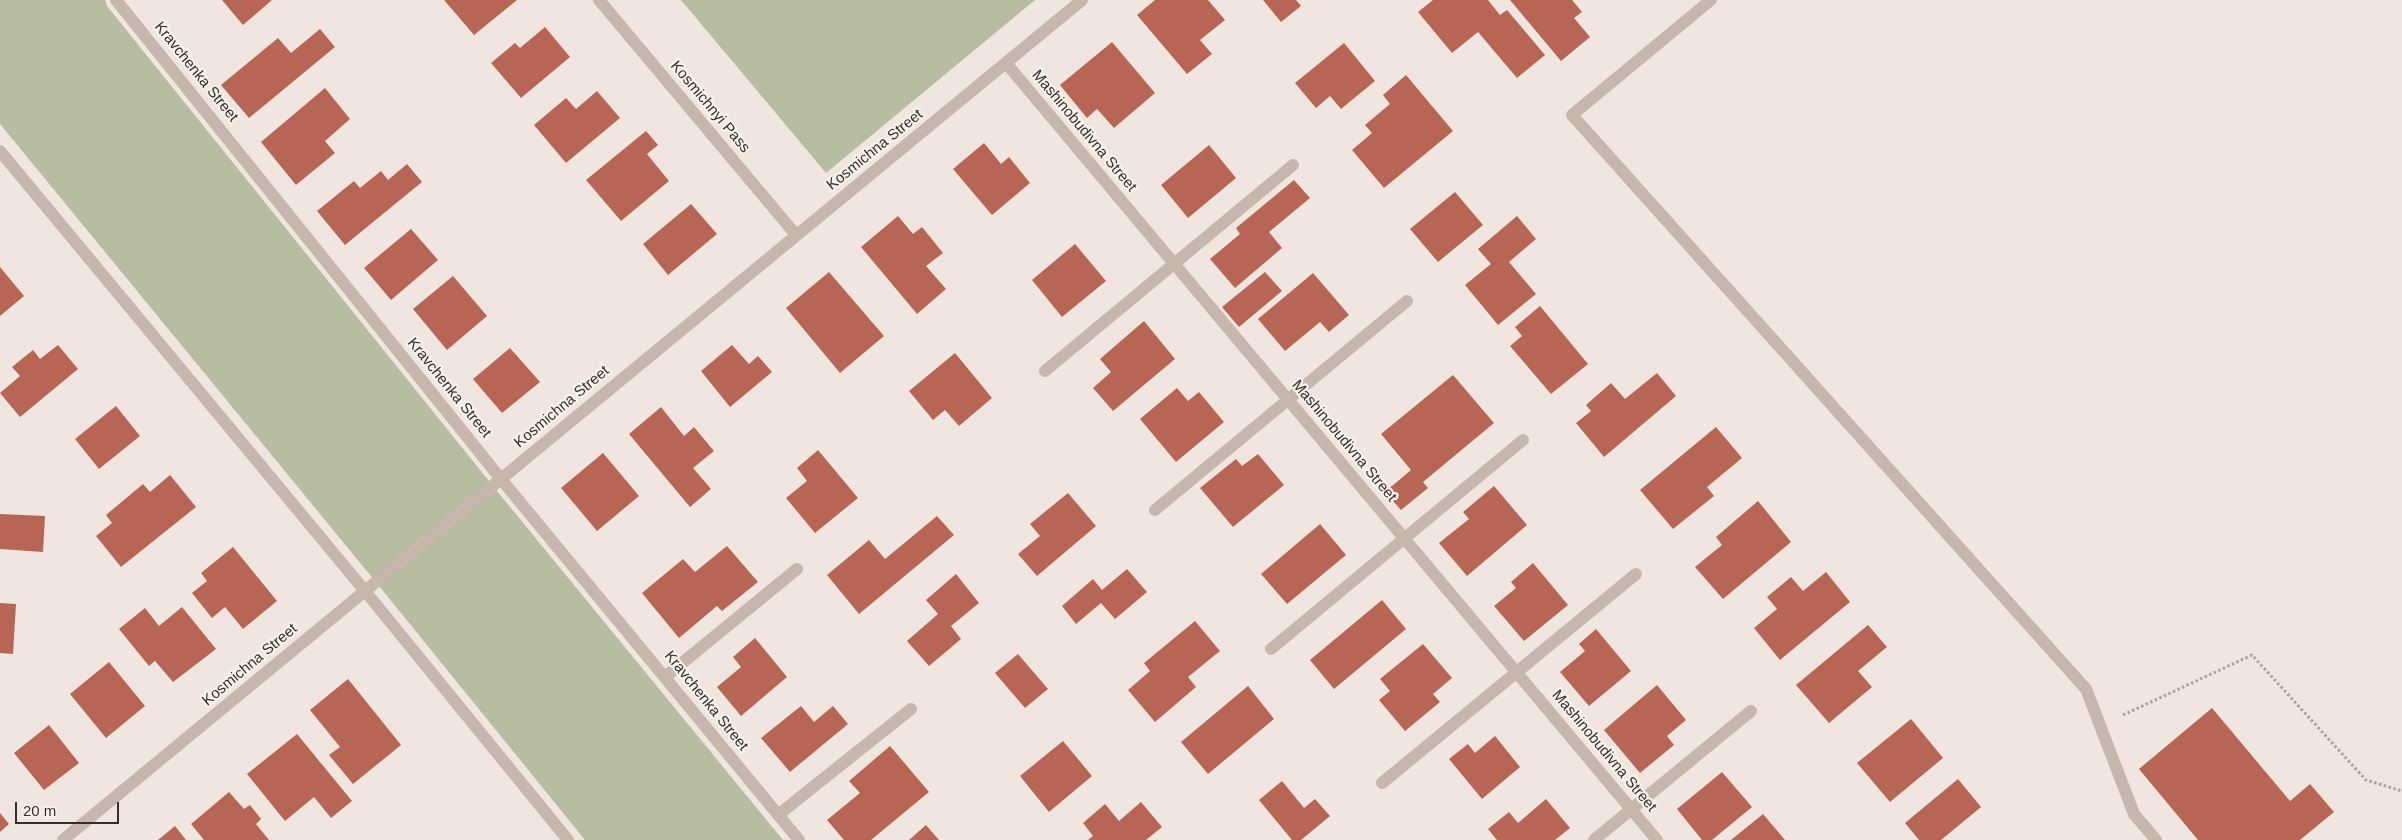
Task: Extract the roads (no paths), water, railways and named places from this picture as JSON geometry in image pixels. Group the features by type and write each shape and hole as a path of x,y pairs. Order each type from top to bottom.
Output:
{"street":[{"name":"Kravchenka Street","path":"116,0 501,479 799,840"},
{"name":"Kosmichnyi Pass","path":"599,0 796,235"},
{"name":"Kosmichna Street","path":"63,840 1082,0"},
{"path":"1711,0 1572,115 2086,688 2134,814 2156,840"},
{"name":"Mashinobudivna Street","path":"1006,63 1657,840"},
{"path":"0,151 365,591 568,840"},
{"path":"1045,371 1293,165"},
{"path":"1155,510 1407,301"},
{"path":"1271,649 1523,440"},
{"path":"665,678 797,569"},
{"path":"1382,783 1636,574"},
{"path":"778,815 910,709"},
{"path":"1594,840 1750,711"}]}
